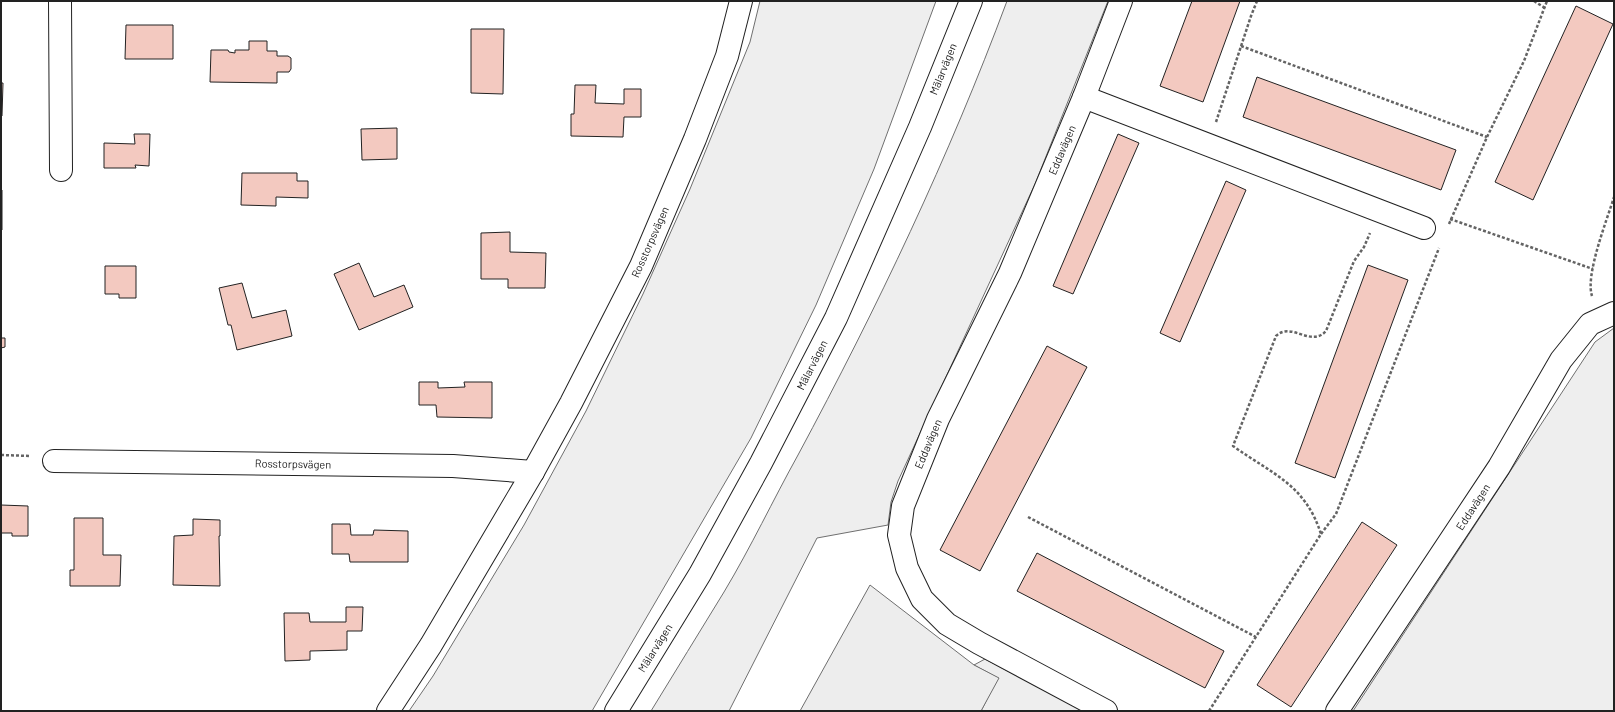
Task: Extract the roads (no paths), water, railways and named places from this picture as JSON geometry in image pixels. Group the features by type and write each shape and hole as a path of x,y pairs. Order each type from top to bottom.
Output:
{"street":[{"path":"60,1 61,170"},
{"name":"Rosstorpsvägen","path":"388,711 431,645 533,472 641,266 695,139 727,56 741,1"},
{"name":"Mälarvägen","path":"616,711 700,574 761,463 836,318 920,127 970,1"},
{"name":"Eddavägen","path":"1106,711 979,643 947,624 922,599 907,568 899,535 903,506 938,419 1010,272 1084,97 1121,1"},
{"path":"1084,97 1424,228"},
{"name":"Eddavägen","path":"1337,711 1499,467 1561,360 1590,324 1608,316"},
{"name":"Rosstorpsvägen","path":"54,461 453,466 533,472"}]}
